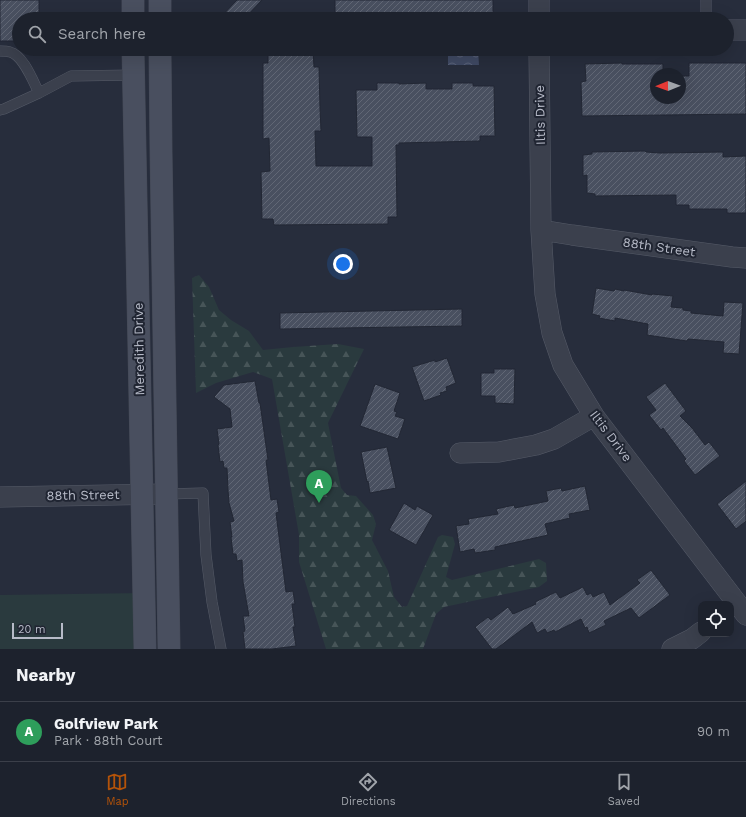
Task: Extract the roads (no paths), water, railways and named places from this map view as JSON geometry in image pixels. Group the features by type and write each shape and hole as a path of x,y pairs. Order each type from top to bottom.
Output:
{"main road":[{"path":"133,0 133,12"},
{"path":"160,0 160,12"},
{"name":"Meredith Drive","path":"134,56 145,649"},
{"name":"Meredith Drive","path":"160,56 169,649"}],"street":[{"path":"539,0 539,12"},
{"path":"734,30 746,30"},
{"name":"Iltis Drive","path":"539,56 541,230 545,294 552,333 563,365 594,416 740,606"},
{"name":"88th Street","path":"541,230 746,258"},
{"path":"460,453 499,452 536,445 554,439 594,416"},
{"name":"88th Street","path":"0,497 166,494"},
{"path":"672,649 698,634"}],"lane":[{"path":"706,0 706,12"},
{"path":"0,51 12,53"},
{"path":"17,56 22,60 39,93"},
{"path":"0,110 39,93 71,76 134,75"},
{"path":"166,494 203,493 206,555 212,602 221,649"}],"water":[{"path":"448,56 478,56 479,65 448,65"}],"place":[{"name":"Golfview Park","path":"319,503"}]}
